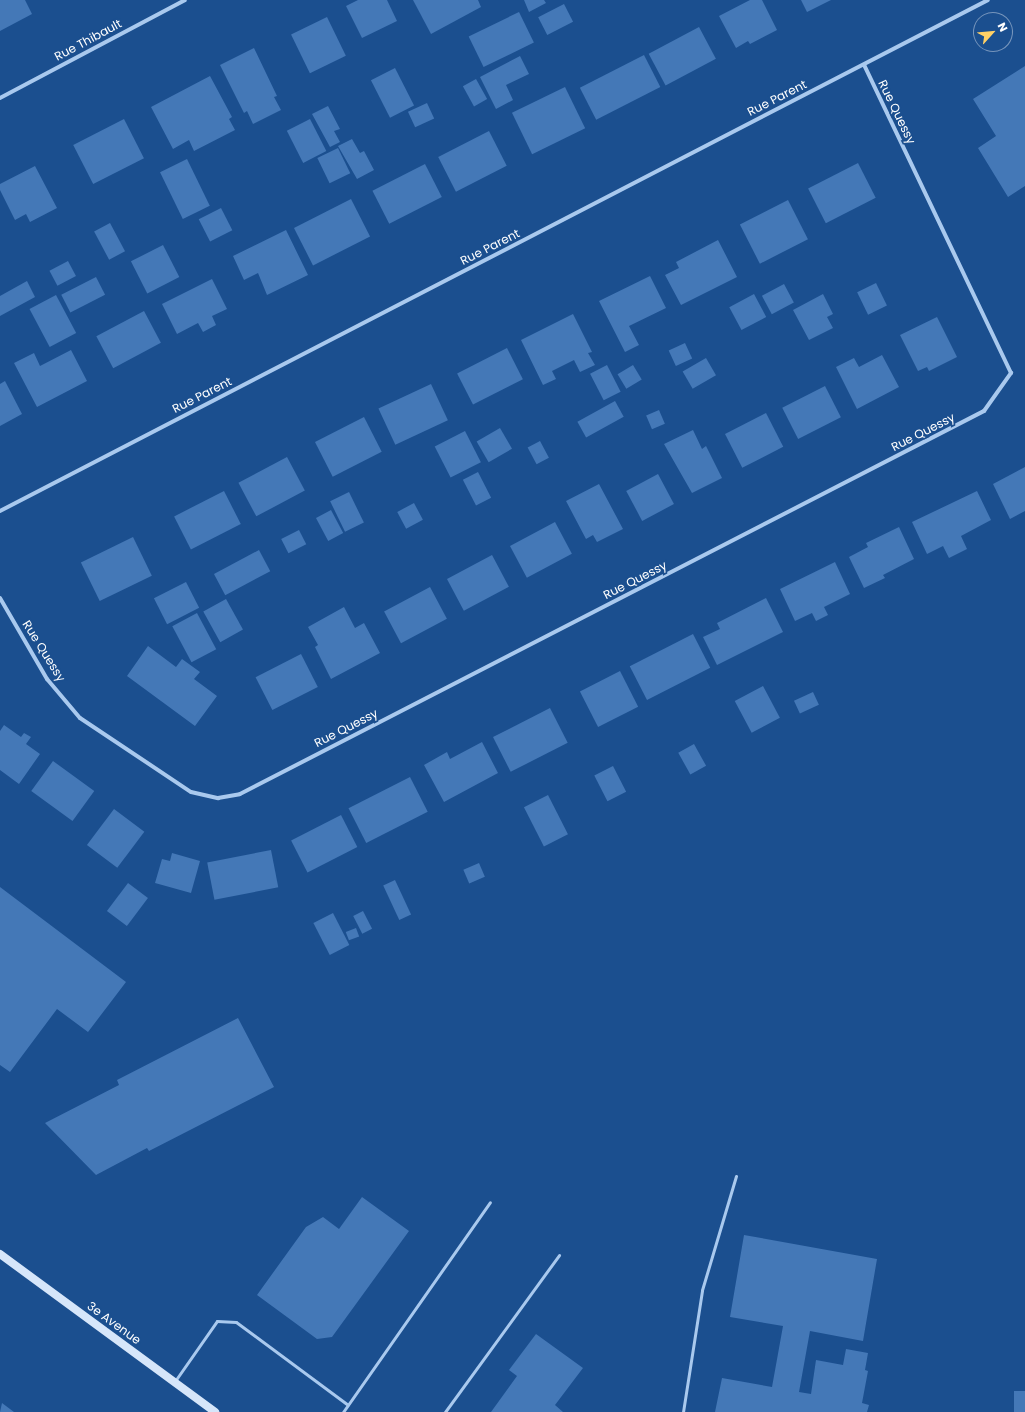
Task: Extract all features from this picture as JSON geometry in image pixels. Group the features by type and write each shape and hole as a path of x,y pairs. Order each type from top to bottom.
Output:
{"main road":[{"name":"3e Avenue","path":"0,1254 215,1412"}],"street":[{"name":"Rue Thibault","path":"0,98 185,0"},
{"name":"Rue Parent","path":"0,511 988,0"},
{"name":"Rue Quessy","path":"0,598 47,679 80,718 191,792 218,798 240,794 984,411 1011,374 864,65"}],"lane":[{"path":"683,1412 702,1290 736,1176"},
{"path":"343,1412 490,1202"},
{"path":"446,1412 559,1255"},
{"path":"174,1382 217,1320 236,1322 348,1405"}],"building":[{"path":"0,0 25,0 32,14 0,31"},
{"path":"358,0 387,0 397,21 362,38 346,6"},
{"path":"413,0 478,0 481,7 431,34"},
{"path":"524,0 544,0 546,3 529,12"},
{"path":"750,0 762,0 777,30 750,44 748,41 736,48 719,16"},
{"path":"801,0 831,0 807,12"},
{"path":"564,4 573,22 547,35 538,17"},
{"path":"519,12 534,43 484,67 469,37"},
{"path":"327,17 346,56 310,73 291,35"},
{"path":"699,27 716,59 666,86 649,54"},
{"path":"254,48 277,96 274,97 281,110 253,124 247,111 244,113 220,65"},
{"path":"644,55 660,87 596,120 580,88"},
{"path":"520,56 529,74 506,85 513,100 496,109 480,77"},
{"path":"1025,66 1025,186 1008,197 978,148 996,136 973,99"},
{"path":"395,68 414,105 390,118 371,80"},
{"path":"210,76 232,117 229,119 235,130 194,151 189,140 173,149 151,107"},
{"path":"476,79 487,99 474,106 463,86"},
{"path":"565,87 585,128 532,154 512,113"},
{"path":"427,103 434,118 415,127 408,112"},
{"path":"328,106 340,129 334,131 340,142 330,147 312,114"},
{"path":"124,119 144,158 93,184 73,145"},
{"path":"310,119 326,151 303,163 287,131"},
{"path":"489,131 507,166 456,192 438,157"},
{"path":"352,139 360,153 364,151 374,170 357,179 338,146"},
{"path":"338,148 350,173 330,183 317,158"},
{"path":"187,159 210,206 183,219 160,172"},
{"path":"858,163 876,198 826,223 808,188"},
{"path":"425,164 442,197 389,224 372,191"},
{"path":"35,166 57,208 30,222 26,214 15,220 0,190 0,184"},
{"path":"351,199 370,236 313,265 294,228"},
{"path":"788,200 808,239 760,264 740,225"},
{"path":"221,208 232,230 210,242 199,219"},
{"path":"110,223 125,251 109,260 94,231"},
{"path":"286,230 308,275 267,295 258,273 244,280 233,256"},
{"path":"718,240 737,277 681,305 665,275 679,268 676,262"},
{"path":"163,245 179,277 147,293 131,261"},
{"path":"68,261 76,276 57,286 49,271"},
{"path":"650,276 666,308 629,326 639,345 625,352 599,301"},
{"path":"96,277 105,295 70,313 61,295"},
{"path":"212,279 227,309 212,316 216,325 203,332 198,323 177,334 162,304"},
{"path":"27,281 35,297 0,316 0,296"},
{"path":"876,283 887,305 868,315 857,292"},
{"path":"784,284 794,303 772,314 762,296"},
{"path":"754,294 766,317 741,330 729,307"},
{"path":"823,294 833,314 827,317 833,328 809,340 793,310"},
{"path":"56,295 76,333 50,347 30,309"},
{"path":"144,311 161,343 113,368 96,336"},
{"path":"573,314 592,352 588,353 595,365 580,372 574,360 552,371 556,379 543,385 521,340"},
{"path":"937,317 957,357 929,371 927,367 918,371 900,335"},
{"path":"685,343 692,358 676,366 669,351"},
{"path":"507,348 523,379 473,405 457,373"},
{"path":"71,350 87,381 37,407 14,363 34,353 40,366"},
{"path":"882,355 899,387 857,409 836,367 854,358 859,367"},
{"path":"706,358 716,375 693,389 683,372"},
{"path":"607,365 621,392 604,400 590,374"},
{"path":"633,365 642,380 626,389 618,374"},
{"path":"5,381 22,414 0,426 0,384"},
{"path":"431,384 448,420 395,445 378,409"},
{"path":"825,386 841,417 798,439 782,408"},
{"path":"615,401 624,417 586,438 577,422"},
{"path":"659,410 665,424 652,429 646,415"},
{"path":"766,413 783,447 742,468 725,434"},
{"path":"364,417 382,452 333,477 315,442"},
{"path":"500,428 512,449 489,462 477,442"},
{"path":"693,430 702,449 706,446 722,478 692,493 664,444"},
{"path":"465,431 481,462 451,478 435,446"},
{"path":"540,441 549,458 537,464 528,448"},
{"path":"287,457 305,491 256,516 238,483"},
{"path":"1025,467 1025,511 1010,519 993,484"},
{"path":"478,472 491,498 476,506 463,480"},
{"path":"658,474 674,504 642,521 626,491"},
{"path":"599,484 623,529 597,542 593,535 586,539 566,501"},
{"path":"224,491 241,524 191,549 174,516"},
{"path":"977,491 991,520 961,536 967,549 949,558 943,546 927,554 912,522"},
{"path":"349,492 364,523 345,532 330,501"},
{"path":"414,503 423,520 406,529 397,512"},
{"path":"331,510 343,533 328,541 316,518"},
{"path":"555,522 572,554 527,578 510,546"},
{"path":"899,527 914,559 883,575 885,578 864,588 849,557 868,547 866,543"},
{"path":"299,530 306,544 288,553 281,539"},
{"path":"133,537 152,576 100,601 81,562"},
{"path":"259,550 270,571 225,595 214,574"},
{"path":"492,555 509,587 464,611 447,579"},
{"path":"835,562 850,594 824,607 828,615 816,621 812,613 795,621 780,589"},
{"path":"186,582 199,608 167,624 154,598"},
{"path":"430,587 447,619 401,643 384,611"},
{"path":"766,598 783,632 717,665 703,637 720,629 717,623"},
{"path":"226,599 243,630 220,642 203,612"},
{"path":"344,607 355,628 364,623 380,653 331,679 315,647 318,645 308,627"},
{"path":"197,613 216,649 192,662 172,626"},
{"path":"693,634 710,668 647,700 630,666"},
{"path":"148,646 176,667 182,659 200,672 194,679 217,696 195,726 127,676"},
{"path":"301,654 318,687 272,710 256,677"},
{"path":"620,671 638,707 598,727 580,691"},
{"path":"763,686 780,718 752,733 735,701"},
{"path":"813,692 819,705 800,714 794,701"},
{"path":"550,708 568,743 511,772 493,737"},
{"path":"4,725 21,737 24,733 31,737 26,744 40,754 19,784 0,770 0,731"},
{"path":"482,742 498,773 444,802 424,765 447,752 450,759"},
{"path":"694,744 706,766 690,775 678,753"},
{"path":"53,761 94,791 73,821 31,791"},
{"path":"613,766 626,792 607,801 594,776"},
{"path":"410,777 428,812 366,843 349,808"},
{"path":"548,795 568,834 544,846 524,807"},
{"path":"114,809 144,832 117,868 87,845"},
{"path":"341,815 357,847 307,872 291,840"},
{"path":"271,850 278,887 214,900 207,862"},
{"path":"172,853 200,861 191,893 155,883 162,859 170,861"},
{"path":"479,863 485,877 469,883 463,870"},
{"path":"395,880 411,914 399,920 383,885"},
{"path":"128,883 148,898 127,926 107,911"},
{"path":"0,887 126,982 88,1032 57,1009 10,1072 0,1065"},
{"path":"363,911 372,929 362,934 353,916"},
{"path":"333,913 349,945 330,955 313,923"},
{"path":"356,928 359,936 349,940 346,932"},
{"path":"238,1018 274,1087 149,1151 147,1148 96,1175 45,1123 119,1085 117,1080"},
{"path":"362,1197 409,1231 332,1337 317,1339 257,1295 306,1227 323,1217 339,1229"},
{"path":"744,1235 877,1259 863,1341 810,1331 799,1392 811,1394 816,1360 843,1365 846,1349 868,1353 865,1370 868,1371 862,1403 869,1405 867,1412 715,1412 722,1378 772,1387 783,1326 730,1317"},
{"path":"536,1334 583,1368 555,1405 563,1412 491,1412 517,1376 509,1370"},
{"path":"1014,1391 1025,1391 1025,1412 1014,1412"},
{"path":"2,1403 14,1412 0,1412"}]}
